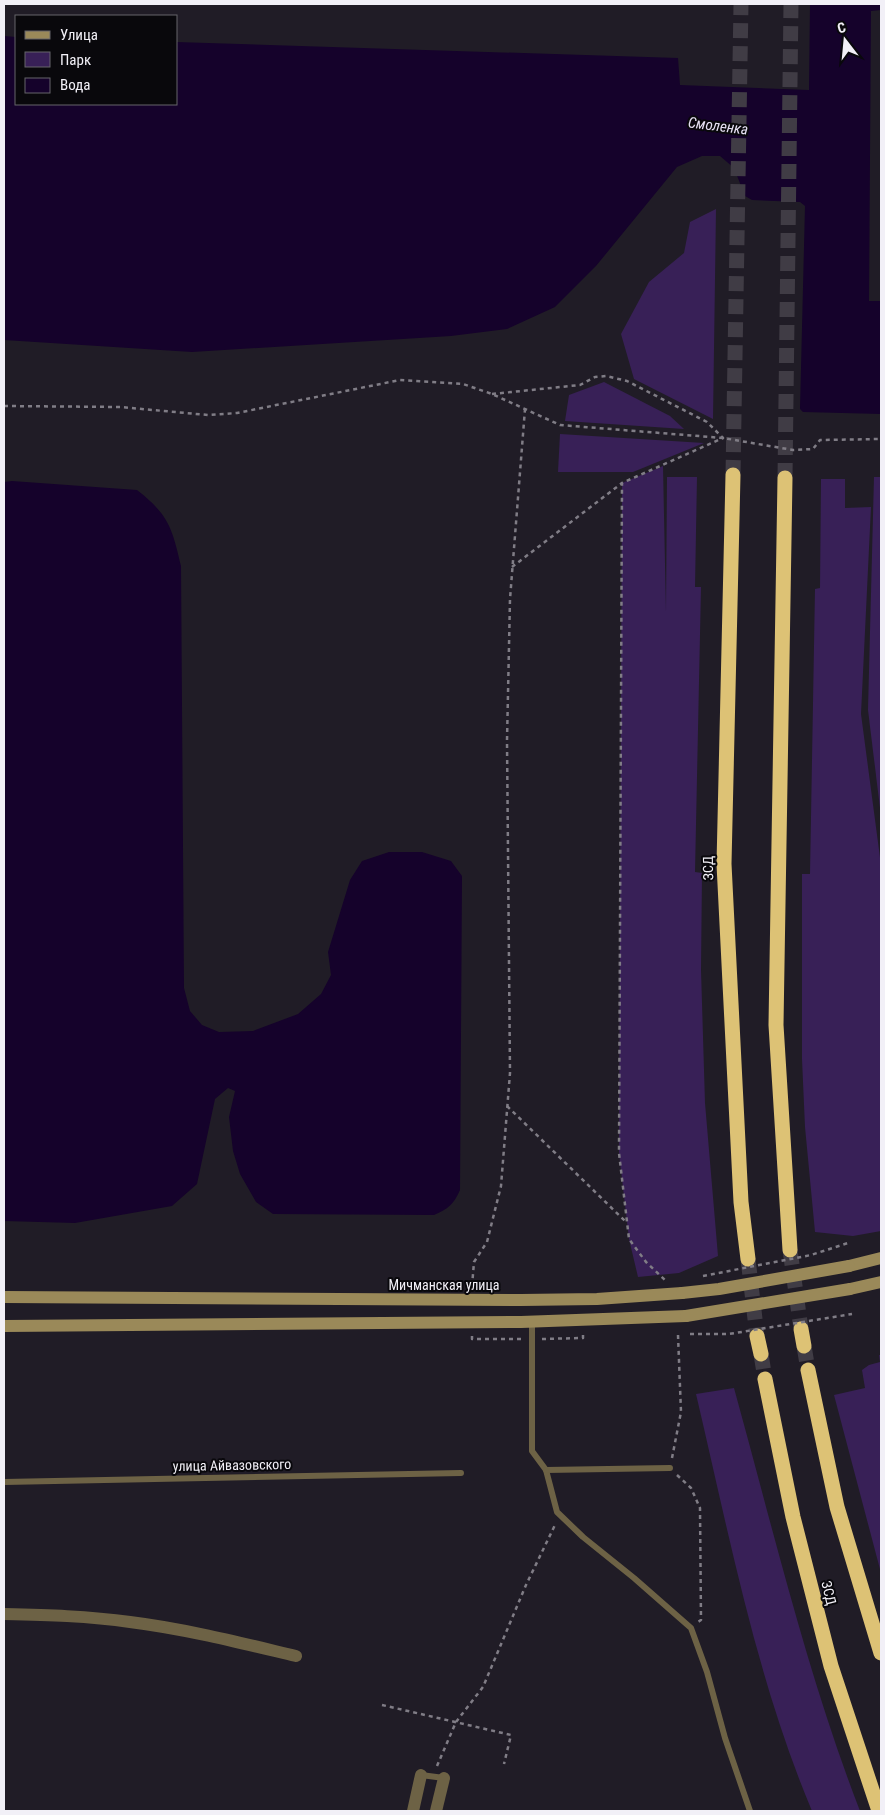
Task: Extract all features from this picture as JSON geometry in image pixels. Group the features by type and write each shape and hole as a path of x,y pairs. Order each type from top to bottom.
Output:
{"highway":[{"name":"ЗСД","path":"734,475 724,864 741,1202 748,1259"},
{"path":"785,478 776,1025 790,1250"},
{"path":"801,1329 804,1346"},
{"path":"757,1336 761,1354"},
{"path":"808,1370 837,1507 881,1653"},
{"name":"ЗСД","path":"765,1378 793,1517 831,1666 879,1811"}],"main road":[{"name":"Мичманская улица","path":"4,1297 597,1299 719,1289 849,1266 881,1258"},
{"path":"4,1326 532,1322 686,1316 850,1289 881,1282"}],"street":[{"path":"4,1614 61,1615 179,1629 296,1656"},
{"path":"413,1811 432,1776"},
{"path":"432,1776 436,1811"}],"lane":[{"path":"532,1322 532,1451 546,1470 558,1512 583,1537 634,1578 691,1628 707,1672 725,1738 750,1811"},
{"path":"546,1470 670,1468"},
{"name":"улица Айвазовского","path":"4,1482 461,1472"}],"path":[{"path":"492,394 580,386 596,377 606,376 627,381 707,422 723,438"},
{"path":"4,406 120,407 208,415 237,413 400,380 463,384 492,394 560,425 723,438 793,450 813,449 820,440 830,438 881,439"},
{"path":"472,1287 474,1262 487,1242 501,1186 507,1106 510,1054 507,741 512,566 524,409"},
{"path":"512,566 622,483 723,438"},
{"path":"622,483 619,1153 629,1239 646,1262 666,1280"},
{"path":"507,1106 628,1223"},
{"path":"698,1276 811,1255 848,1243"},
{"path":"690,1334 729,1334 852,1314"},
{"path":"678,1335 681,1412 670,1468 691,1488 700,1508 701,1620 691,1628"},
{"path":"432,1776 456,1722 483,1687 497,1658 526,1585 555,1527 558,1512"},
{"path":"382,1706 511,1735 504,1764"}],"green space":[{"path":"716,209 713,419 634,379 621,334 649,282 684,253 690,222"},
{"path":"604,382 670,416 684,429 565,421 569,395"},
{"path":"560,434 704,443 633,472 558,472"},
{"path":"663,466 666,612 667,477 697,477 695,587 701,587 695,872 702,873 701,970 705,1103 718,1256 679,1273 638,1277 629,1239 619,1153 622,483"},
{"path":"874,477 881,477 881,816 868,710"},
{"path":"821,479 845,479 845,508 871,507 861,714 881,865 881,1231 853,1236 815,1232 805,1127 802,1059 802,874 810,874 815,589 820,588"},
{"path":"879,1355 881,1355 881,1573 834,1395 865,1388 862,1370 869,1365 880,1362"},
{"path":"734,1388 807,1654 823,1707 860,1811 812,1811 792,1761 759,1658 732,1552 696,1394"}],"water":[{"name":"Смоленка","path":"810,4 881,4 881,10 871,11 869,301 881,301 881,414 803,412 800,409 805,206 800,202 752,200 745,196 734,168 720,156 702,156 677,167 596,266 555,307 507,329 451,336 192,352 4,340 4,36 15,37 15,105 178,105 178,42 678,58 680,85 809,90"},
{"path":"4,482 137,490 163,515 172,532 181,566 184,988 190,1011 202,1025 219,1032 253,1031 298,1014 321,994 331,975 328,952 350,880 362,861 389,852 422,852 451,861 462,876 460,1190 450,1206 443,1211 434,1215 273,1214 256,1202 240,1174 233,1151 229,1117 235,1091 228,1088 215,1099 197,1184 172,1206 75,1223 4,1221"}],"tunnel":[{"path":"733,475 741,4"},
{"path":"785,478 791,4"},
{"path":"790,1250 801,1329"},
{"path":"748,1259 757,1336"},
{"path":"804,1346 808,1370"},
{"path":"761,1354 765,1379"}]}
